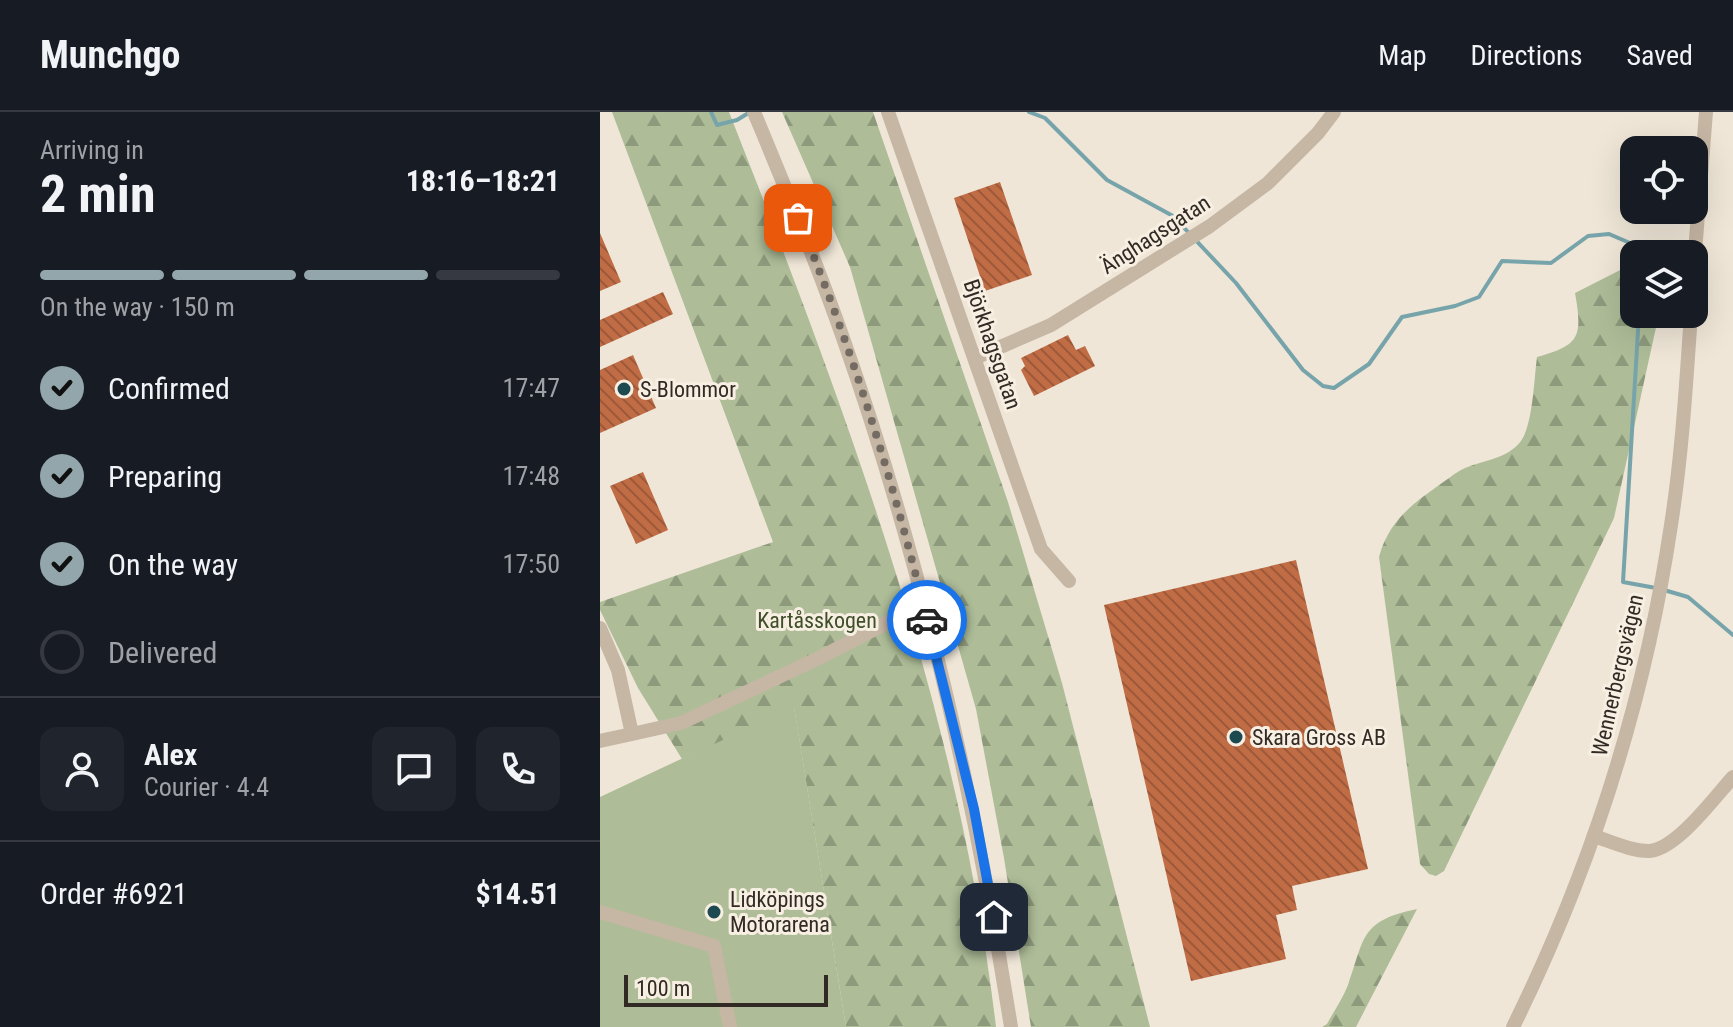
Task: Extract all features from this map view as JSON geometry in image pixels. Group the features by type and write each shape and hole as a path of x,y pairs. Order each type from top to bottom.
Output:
{"street":[{"path":"754,112 809,244 844,340 923,604 974,809 1011,1027"},
{"name":"Björkhagsgatan","path":"888,112 1041,549 1069,581"},
{"name":"Änghagsgatan","path":"975,358 1051,325 1210,226 1268,183 1318,133 1334,112"},
{"path":"1696,240 1706,112"},
{"name":"Wennerbergsvägen","path":"1513,1027 1554,942 1594,836 1634,706 1663,572 1682,433 1690,328"},
{"path":"600,741 681,723 819,658 923,604"},
{"path":"600,628 618,670 632,734"},
{"path":"1594,836 1637,850 1660,850 1674,841 1733,777"},
{"path":"600,912 714,946 730,1027"}],"green space":[{"name":"Kartåsskogen","path":"612,112 729,112 855,448 926,676 955,792 979,909 996,1027 846,1027 794,707 682,759 638,688 600,610 600,602 773,542"},
{"path":"782,112 873,112 1008,502 1062,683 1150,1027 1031,1027 976,709 850,267"},
{"path":"1620,270 1620,328 1656,328 1614,518 1444,871 1436,876 1429,874 1420,864 1379,557 1400,517 1425,495 1461,470 1501,456 1521,441 1531,413 1537,357 1570,343 1578,330 1575,293"},
{"name":"Lidköpings Motorarena","path":"794,706 846,1027 600,1027 600,797"},
{"path":"1417,909 1356,1027 1322,1027 1327,1024 1344,995 1368,934 1385,919"}],"building":[{"path":"1000,182 1032,275 985,291 954,198"},
{"path":"600,233 621,282 600,291"},
{"path":"663,292 673,314 600,347 600,320"},
{"path":"1068,335 1076,350 1085,346 1095,366 1034,396 1021,370 1025,366 1021,358"},
{"name":"S-Blommor","path":"633,355 656,408 600,433 600,370"},
{"path":"643,472 668,530 636,544 610,486"},
{"name":"Skara Gross AB","path":"1296,560 1368,869 1292,886 1297,910 1276,915 1286,959 1191,981 1104,605"}],"waterway":[{"path":"711,112 717,125 737,120 750,112"},
{"path":"1029,112 1045,118 1107,180 1173,216 1236,283 1303,370 1323,386 1334,388 1369,364 1402,317 1455,306 1479,297 1502,261 1551,263 1588,236 1609,234 1623,240"},
{"path":"1638,328 1623,582 1656,588"},
{"path":"1664,590 1688,597 1733,635"}],"way so far":[{"path":"798,218 844,340 880,452 927,620"}],"place":[{"name":"S-Blommor","path":"624,389"},
{"name":"Skara Gross AB","path":"1236,737"},
{"name":"Lidköpings Motorarena","path":"714,912"}],"route":[{"path":"927,620 974,809 994,917"}]}
